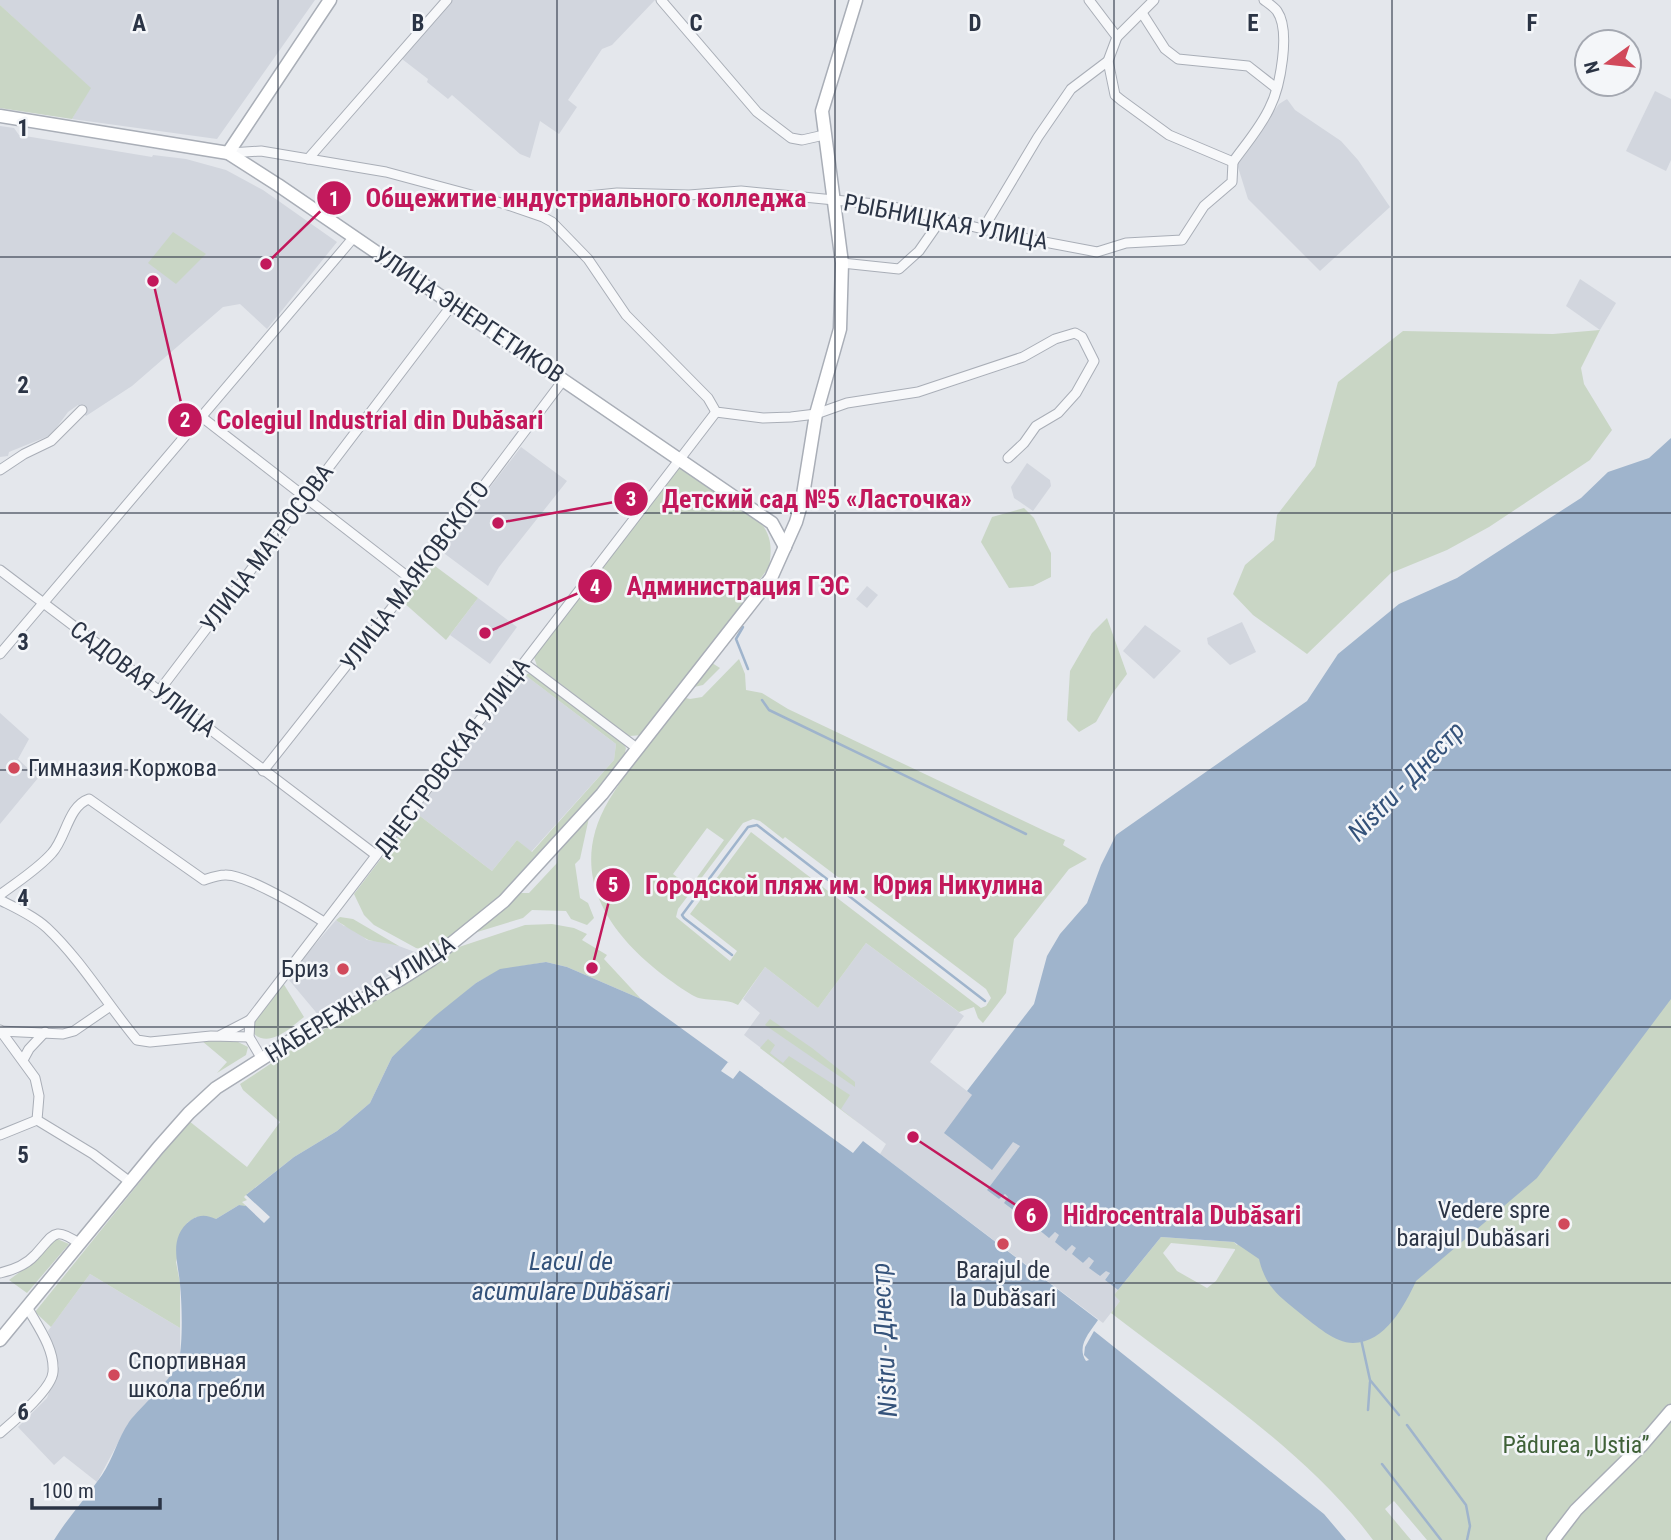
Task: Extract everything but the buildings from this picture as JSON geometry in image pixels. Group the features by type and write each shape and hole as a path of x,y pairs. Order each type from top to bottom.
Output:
{"street":[{"path":"228,153 330,0"},
{"path":"308,159 447,0"},
{"path":"661,0 757,112 791,138 802,140 824,135"},
{"name":"НАБЕРЕЖНАЯ УЛИЦА","path":"0,1340 201,1100 315,1025 421,966 487,916 520,885 638,749 771,578 802,501 816,414 840,328 842,263 836,200 822,111 856,0"},
{"path":"1089,0 1117,37"},
{"path":"983,229 1038,137 1071,89 1108,61 1117,37 1154,0"},
{"path":"1108,61 1115,94 1121,100 1169,135 1233,162 1269,109 1276,88 1284,29 1277,12 1264,0"},
{"path":"1142,13 1165,49 1178,59 1248,66 1276,88"},
{"name":"УЛИЦА ЭНЕРГЕТИКОВ","path":"0,116 228,153 772,523 785,547"},
{"path":"228,153 261,151 386,172 543,217 588,259 626,315 708,398 716,412 763,418 816,414 847,403 918,392 1023,357 1070,333 1082,337 1094,360 1076,393 1058,413 1036,426 1024,443 1008,458"},
{"name":"РЫБНИЦКАЯ УЛИЦА","path":"505,204 617,193 689,195 741,191 886,205 983,229 1097,252 1126,243 1182,240 1204,206 1232,182 1233,162"},
{"path":"842,263 899,270 919,251 942,218"},
{"path":"0,654 354,237"},
{"name":"УЛИЦА МАТРОСОВА","path":"159,691 452,305"},
{"name":"УЛИЦА МАЯКОВСКОГО","path":"263,771 564,379"},
{"path":"0,470 51,441 82,410"},
{"name":"ДНЕСТРОВСКАЯ УЛИЦА","path":"250,1020 716,412"},
{"path":"203,418 412,580"},
{"name":"САДОВАЯ УЛИЦА","path":"0,570 376,855"},
{"path":"524,663 638,749"},
{"path":"249,1037 150,1042 137,1040 46,927 0,898 54,852 74,812 83,801 89,799 204,880 226,875 239,878 286,899 324,922"},
{"path":"0,1031 63,1034 74,1031 109,1007"},
{"path":"250,1020 249,1037 262,1059"},
{"path":"218,1037 250,1020"},
{"path":"0,1031 35,1078 38,1096 37,1120"},
{"path":"23,1060 45,1032"},
{"path":"37,1120 93,1154 130,1182"},
{"path":"0,1135 37,1120"},
{"path":"0,1273 18,1268 35,1255 54,1233 61,1233 80,1244"},
{"path":"0,1433 50,1383 53,1371 50,1353 27,1307"},
{"path":"1553,1540 1576,1510 1642,1446 1671,1411"}],"shaded area":[{"path":"0,0 315,0 217,139 72,119 90,88 0,5"},
{"path":"452,0 655,0 612,45 602,49 568,100 577,107 559,134 540,121 530,158 520,154 452,95 448,99 402,59"},
{"path":"1655,91 1671,99 1671,160 1666,171 1626,151"},
{"path":"1287,99 1295,110 1341,141 1358,160 1390,207 1320,271 1248,199 1237,164 1279,104"},
{"path":"0,126 14,128 19,135 152,157 186,159 226,170 263,190 337,242 267,329 240,304 223,307 132,386 86,416 78,405 68,412 51,435 9,452 8,456 0,457"},
{"path":"1580,279 1616,303 1600,330 1566,306"},
{"path":"521,447 567,481 499,567 488,586 441,551"},
{"path":"1027,463 1050,480 1051,486 1033,511 1014,498 1011,487"},
{"path":"867,586 878,595 867,608 856,599"},
{"path":"478,598 517,627 490,664 450,635"},
{"path":"1242,622 1256,652 1230,665 1208,644 1207,638"},
{"path":"1145,625 1181,651 1154,679 1123,651"},
{"path":"525,675 616,744 614,760 531,852 517,840 492,871 416,813 521,676"},
{"name":"Гимназия Коржова","path":"0,713 29,739 18,759 38,778 0,824"},
{"path":"336,920 351,927 367,940 391,943 420,954 420,958 366,989 357,991 320,1017 289,980 289,975"},
{"path":"866,943 964,1016 930,1062 972,1095 1020,1146 988,1190 999,1199 1005,1194 1026,1210 1033,1225 1039,1219 1043,1222 1050,1237 1055,1232 1060,1235 1067,1250 1072,1245 1077,1248 1083,1263 1089,1257 1094,1261 1099,1276 1106,1270 1110,1273 1105,1280 1118,1290 1114,1295 1121,1300 1103,1323 880,1154 886,1144 744,1035 760,1013 743,999 765,967 818,1008"},
{"name":"Спортивная школа гребли","path":"90,1274 180,1328 180,1358 175,1371 128,1424 97,1482 64,1456 54,1465 18,1427 47,1398 59,1366 48,1331"}],"green space":[{"path":"0,5 91,88 72,119 0,108"},
{"path":"173,232 206,254 176,284 148,263"},
{"path":"1600,330 1581,368 1584,384 1612,430 1590,460 1489,527 1447,550 1391,573 1307,654 1253,615 1233,594 1245,565 1274,540 1277,515 1315,466 1338,382 1403,331 1553,334"},
{"path":"682,468 759,521 770,542 769,567 644,735 629,736 537,666 534,657 676,469"},
{"path":"1024,508 1034,518 1051,553 1051,577 1033,586 1009,588 981,542 992,517"},
{"path":"431,563 478,598 446,640 403,602"},
{"path":"1107,618 1127,674 1096,722 1079,732 1067,720 1070,671 1092,633"},
{"path":"739,659 745,674 746,690 762,693 788,709 1065,840 1063,845 1087,859 1069,869 1014,939 1006,993 983,1023 974,1007 959,1012 866,943 818,1008 765,967 738,1005 697,997 667,978 622,937 606,913 595,887 591,860 595,831 609,800 656,735 686,698 702,697","holes":["753,819 760,821 783,839 785,837 986,989 991,998 986,1006 981,1008 751,832 690,914 737,951 730,961 676,917 678,909 743,823","707,828 724,840 690,887 673,874"]},
{"path":"712,663 720,668 703,685 694,687"},
{"path":"530,673 622,742 626,748 623,762 505,896 440,946 426,950 416,948 374,925 364,915 354,894 416,813 492,871 517,840 532,852 614,760 616,744 525,675"},
{"name":"Pădurea „Ustia”","path":"1671,702 1671,1540 1427,1540 1394,1501 1385,1509 1411,1540 1373,1540 1346,1507 1284,1447 1111,1313 1120,1301 1114,1295 1161,1237 1234,1242 1237,1245","holes":["1171,1243 1235,1249 1216,1281 1207,1288 1177,1271 1163,1253"]},
{"path":"590,813 580,859 575,864 580,898 588,903 594,918 587,925 571,919 566,911 532,910 523,918 474,933 519,893 529,893 557,863 559,849"},
{"path":"340,917 353,919 399,946 367,939 336,920"},
{"path":"552,924 574,928 587,934 582,940 607,955 604,959 641,999 567,967 546,962 500,970 476,983 392,1057 370,1103 337,1131 294,1157 247,1194 251,1200 245,1207 239,1205 216,1219 196,1217 187,1223 176,1262 180,1283 180,1328 90,1274 51,1327 35,1312 189,1121 247,1167 280,1122 243,1090 240,1084 311,1037 430,968 459,947 525,925"},
{"path":"283,983 304,1017 280,1035 266,1039 260,1037 253,1033 256,1019 263,1006"},
{"path":"770,1019 855,1082 855,1087 765,1025"},
{"path":"768,1039 775,1045 770,1053 783,1063 789,1056 850,1095 841,1109 861,1125 760,1048"},
{"path":"202,1041 236,1041 248,1047 246,1055 217,1073 227,1062"},
{"path":"55,1238 69,1244 27,1293 9,1280 40,1257"}],"water":[{"name":"Nistru - Днестр","path":"1671,438 1671,999 1537,1178 1416,1281 1400,1311 1384,1330 1375,1337 1353,1343 1326,1333 1286,1302 1274,1291 1265,1277 1259,1259 1234,1242 1161,1237 1118,1290 1105,1280 1110,1273 1106,1271 1100,1276 1089,1268 1094,1261 1089,1257 1083,1263 1072,1254 1076,1248 1072,1245 1066,1251 1055,1242 1059,1235 1055,1232 1049,1238 1038,1229 1042,1222 1038,1219 1033,1225 1021,1216 1026,1209 1021,1206 1016,1212 1004,1203 1008,1197 1005,1194 999,1199 987,1190 1020,1146 1013,1142 992,1170 944,1133 972,1095 967,1091 1034,1004 1047,956 1060,934 1087,903 1116,835 1307,701 1338,654 1399,604 1457,578 1581,498 1608,472 1649,458"},
{"name":"Lacul de acumulare Dubăsari","path":"546,962 567,967 641,999 853,1153 863,1141 1098,1320 1083,1345 1083,1355 1086,1361 1089,1360 1084,1355 1085,1347 1094,1331 1324,1514 1346,1540 54,1540 102,1475 129,1422 165,1383 179,1360 182,1323 176,1250 179,1234 184,1227 197,1217 216,1219 239,1205 245,1206 251,1200 246,1195 294,1157 337,1131 370,1103 392,1057 435,1016 476,983 500,969"}],"pier":[{"path":"732,1061 740,1070 733,1079 721,1071"},
{"path":"246,1195 270,1217 264,1223 242,1202 247,1200 244,1197"}],"waterway":[{"path":"743,627 736,639 748,669"},
{"path":"762,700 769,710 1026,834"},
{"path":"732,955 682,915 748,827 757,825 985,1001"},
{"path":"1361,1339 1370,1380 1399,1415"},
{"path":"1368,1410 1370,1382"},
{"path":"1407,1425 1466,1505 1470,1526 1467,1540"},
{"path":"1382,1464 1441,1540"}],"place":[{"name":"Общежитие индустриального колледжа","path":"266,264"},
{"name":"Colegiul Industrial din Dubăsari","path":"153,281"},
{"name":"Детский сад №5 «Ласточка»","path":"498,523"},
{"name":"Администрация ГЭС","path":"485,633"},
{"name":"Гимназия Коржова","path":"14,768"},
{"name":"Городской пляж им. Юрия Никулина","path":"592,968"},
{"name":"Бриз","path":"343,969"},
{"name":"Hidrocentrala Dubăsari","path":"913,1137"},
{"name":"Vedere spre barajul Dubăsari","path":"1564,1224"},
{"name":"Barajul de la Dubăsari","path":"1003,1244"},
{"name":"Спортивная школа гребли","path":"114,1375"}]}
